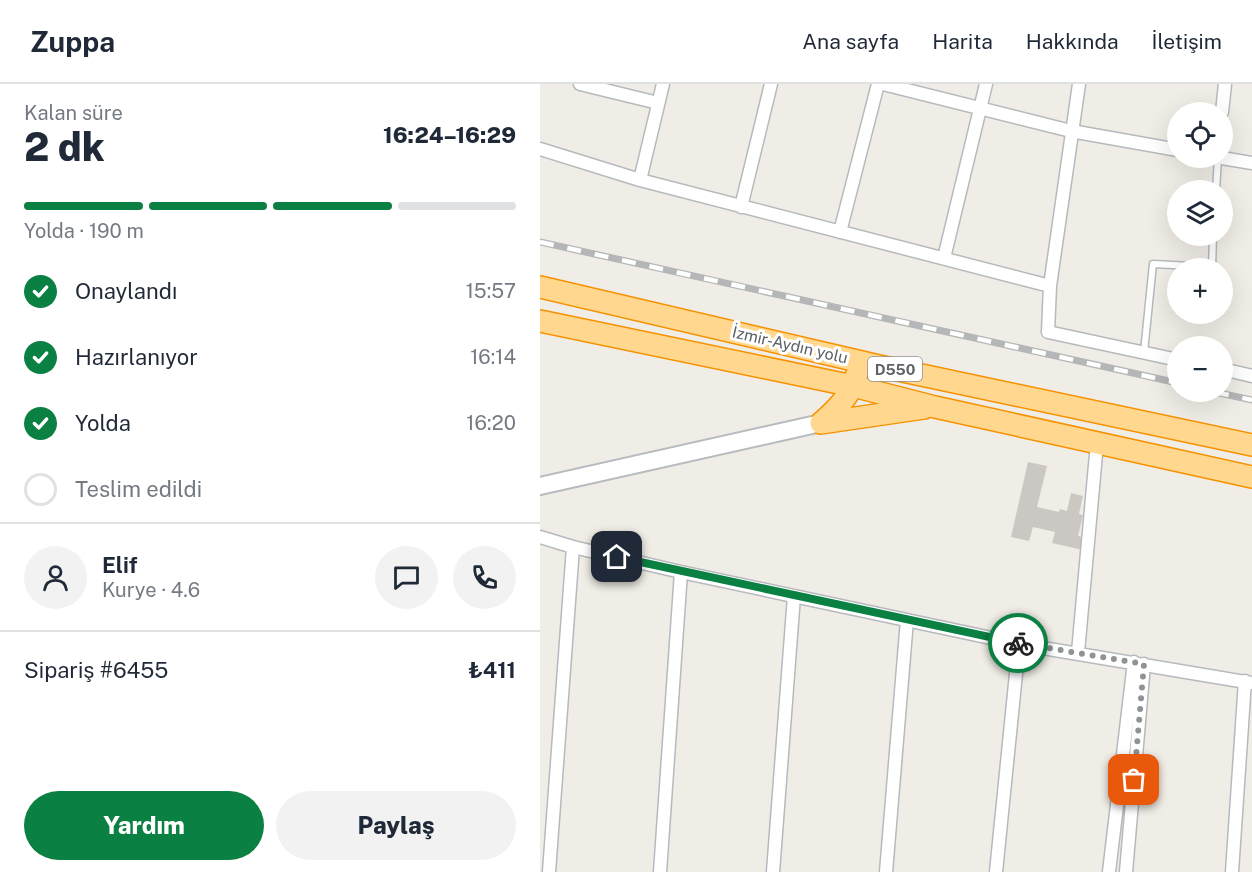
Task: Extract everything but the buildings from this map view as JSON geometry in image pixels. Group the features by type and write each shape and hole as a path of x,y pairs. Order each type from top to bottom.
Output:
{"highway":[{"name":"İzmir-Aydın yolu","path":"540,287 870,364 1252,445"},
{"name":"İzmir-Aydın yolu","path":"540,321 789,373 1252,477"},
{"path":"859,417 861,389 870,364"},
{"path":"789,373 813,386 823,397 824,412 821,423"},
{"path":"821,423 861,389"},
{"path":"821,423 935,407"}],"street":[{"path":"580,84 658,103"},
{"path":"640,180 663,84"},
{"path":"741,207 771,84"},
{"path":"840,232 881,84 1071,131 1167,148"},
{"path":"944,258 986,84"},
{"path":"1079,84 1050,286 1048,332 1167,357"},
{"path":"1223,102 1225,84"},
{"path":"540,149 640,180 1050,286"},
{"path":"1233,160 1252,163"},
{"path":"1233,372 1252,376"},
{"path":"540,486 821,423"},
{"path":"1078,652 1097,443"},
{"path":"540,537 681,572 1019,644 1249,682 1232,872"},
{"path":"549,872 573,547"},
{"path":"660,872 681,572"},
{"path":"773,872 794,596"},
{"path":"886,872 907,620"},
{"path":"996,872 1019,644"},
{"path":"1109,872 1139,663"},
{"path":"1126,872 1139,663"}],"lane":[{"path":"1143,352 1153,264 1212,267 1213,246"}],"railway":[{"path":"540,242 1167,381"},
{"path":"1233,396 1252,400"}],"way so far":[{"path":"1018,643 1144,664 1134,780"}],"route":[{"path":"617,557 1018,643"}]}
